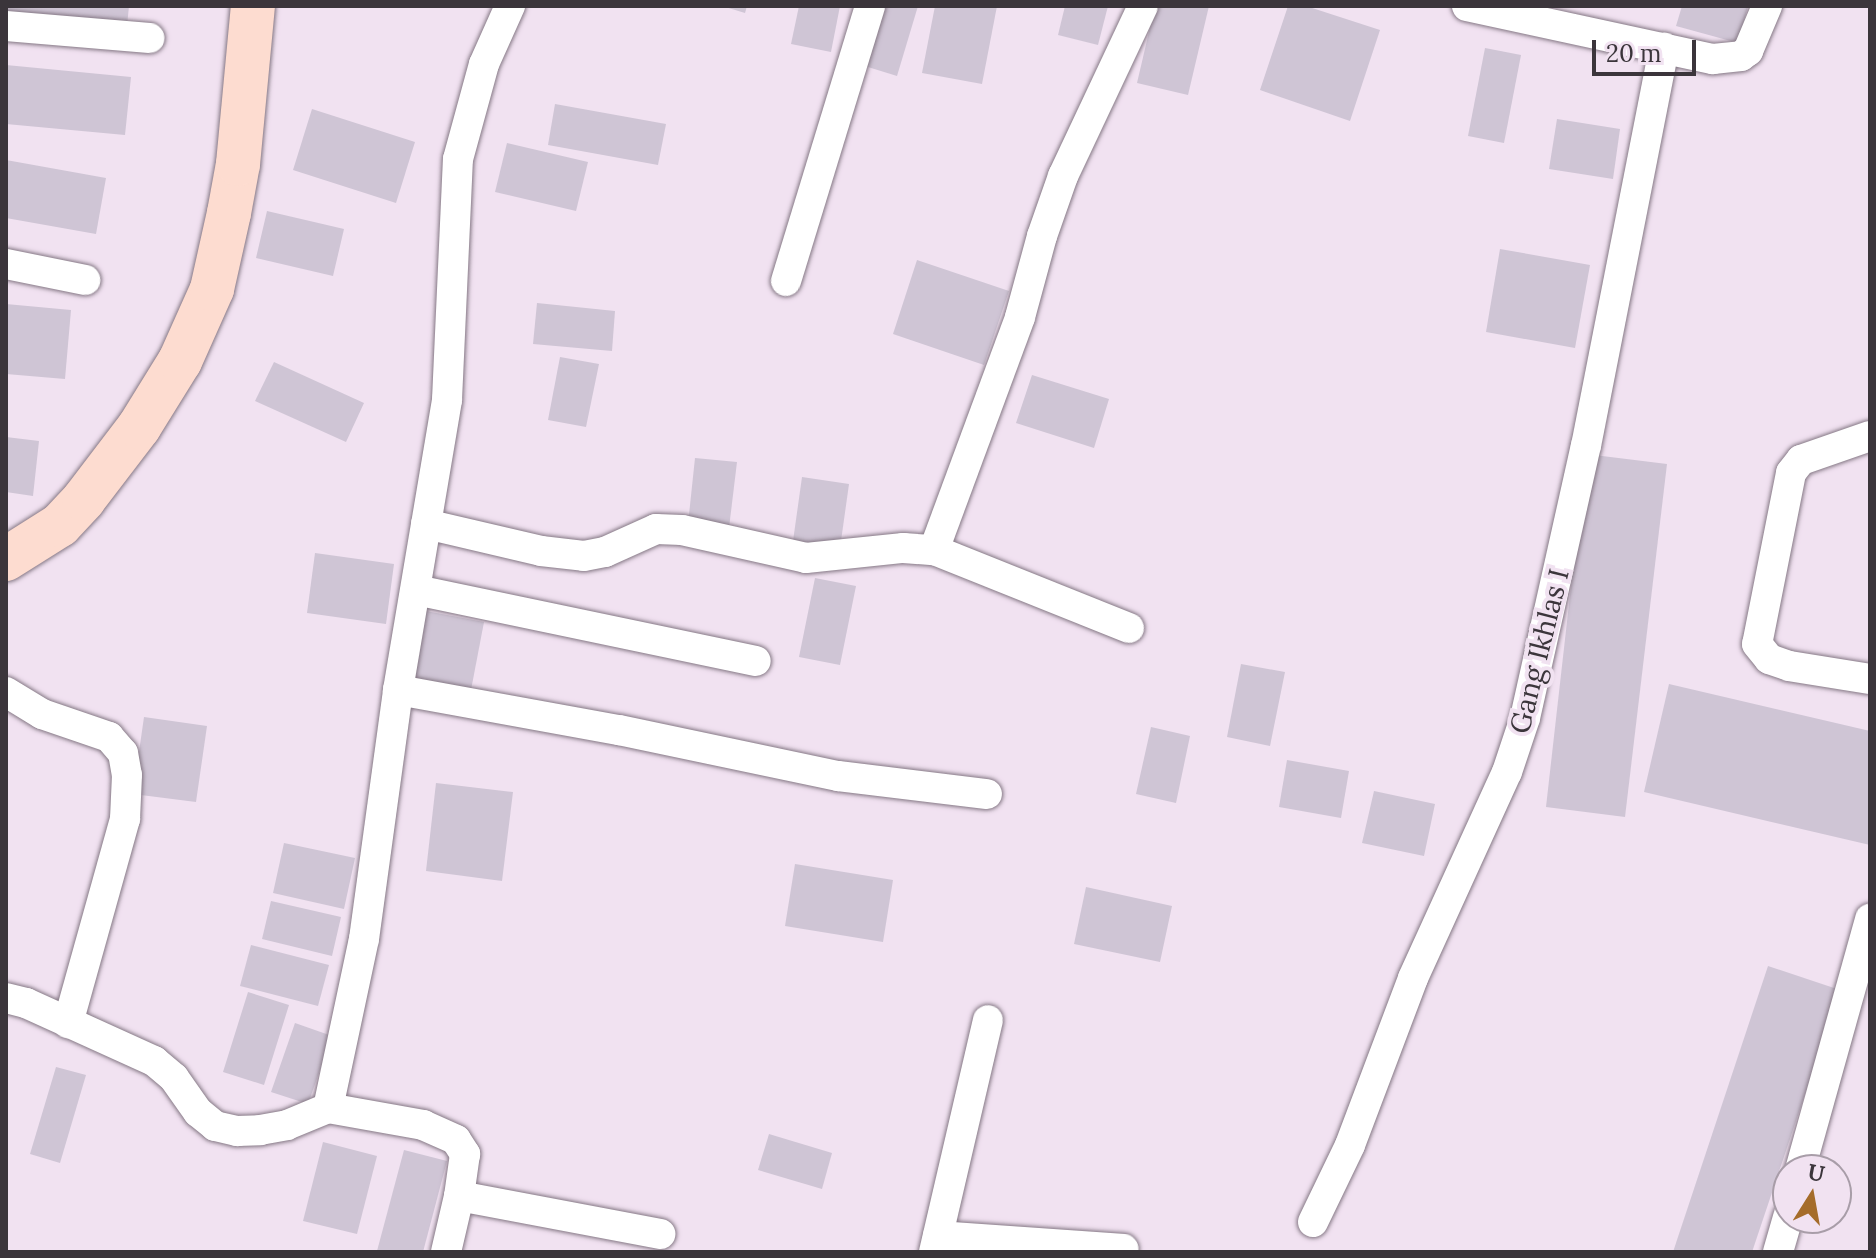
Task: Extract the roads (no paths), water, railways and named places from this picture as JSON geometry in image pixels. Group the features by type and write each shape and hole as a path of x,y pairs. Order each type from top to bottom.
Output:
{"main road":[{"path":"6,559 60,525 84,499 139,427 180,361 212,289 229,213 238,164 253,6"}],"street":[{"path":"328,1108 364,939 398,690 447,400 458,159 466,119 484,64 510,6"},
{"path":"786,281 870,6"},
{"path":"934,550 1020,317 1042,236 1063,176 1143,6"},
{"path":"1467,6 1713,59 1741,56 1748,51 1767,6"},
{"path":"6,26 150,38"},
{"name":"Gang Ikhlas I","path":"1313,1222 1350,1145 1413,978 1507,772 1525,718 1586,446 1664,48"},
{"path":"6,264 85,280"},
{"path":"1870,436 1801,460 1791,473 1757,644 1769,659 1789,666 1870,679"},
{"path":"426,524 541,551 584,556 605,552 656,529 682,530 806,558 903,548 934,550 1129,628"},
{"path":"416,590 756,661"},
{"path":"398,690 619,730 838,776 987,794"},
{"path":"6,692 42,714 109,737 123,753 127,775 125,819 68,1023"},
{"path":"1804,1154 1870,919"},
{"path":"6,998 154,1061 174,1078 198,1112 215,1126 237,1131 260,1130 287,1125 328,1108 423,1125 456,1140 465,1154 446,1252"},
{"path":"988,1020 936,1244 1124,1249"},
{"path":"459,1196 660,1234"}]}
